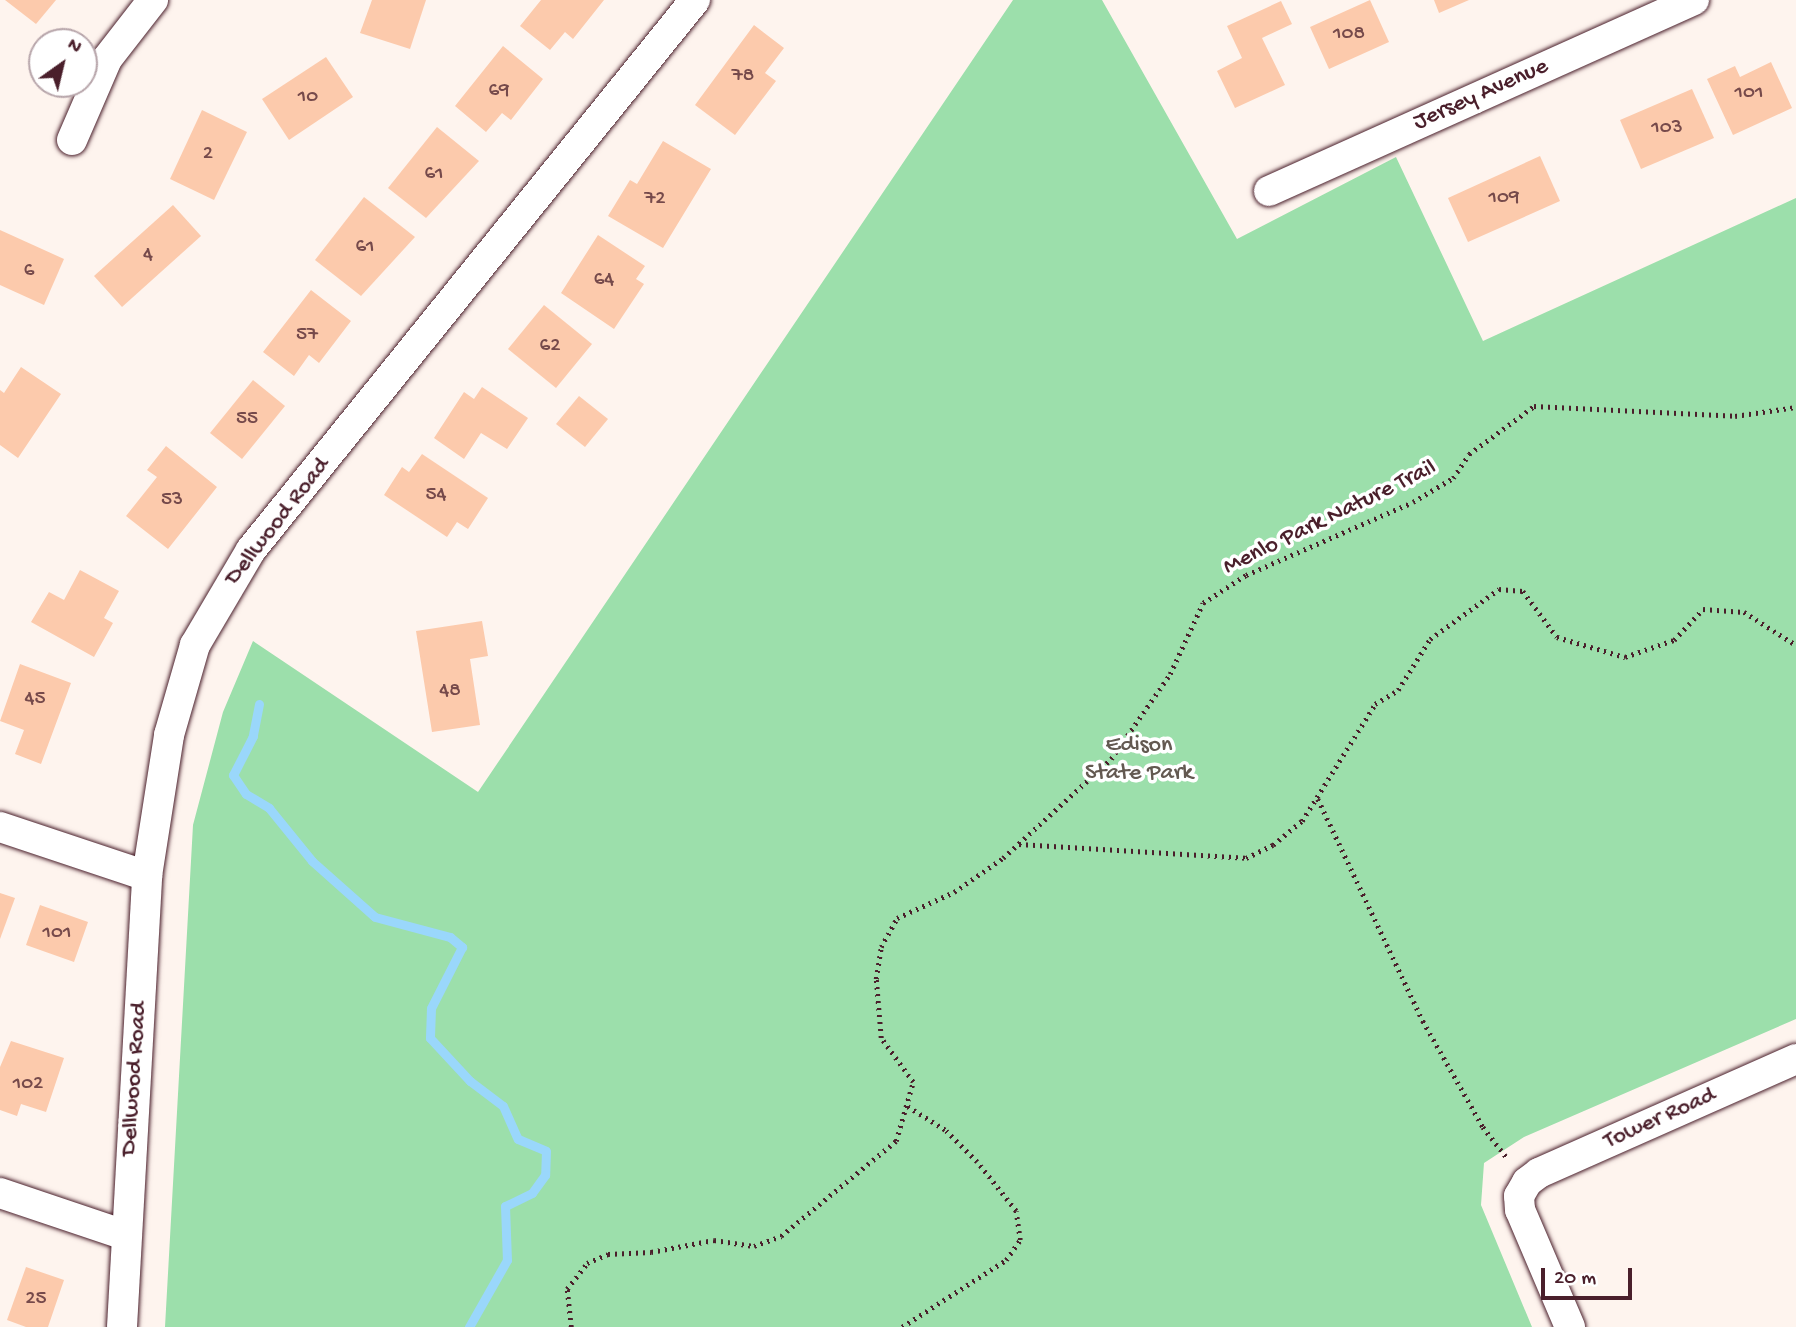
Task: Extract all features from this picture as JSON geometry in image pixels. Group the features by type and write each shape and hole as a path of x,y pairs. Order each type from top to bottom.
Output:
{"street":[{"path":"72,140 107,59 153,0"},
{"name":"Dellwood Road","path":"122,1327 147,876 180,689 195,645 220,597 251,550 695,0"},
{"name":"Jersey Avenue","path":"1269,191 1694,0"},
{"path":"0,827 147,876"},
{"name":"Tower Road","path":"1527,1182 1539,1173 1796,1059"},
{"path":"1527,1182 1519,1196 1520,1210 1570,1327"},
{"path":"0,1192 125,1235"}],"path":[{"name":"Menlo Park Nature Trail","path":"571,1327 567,1289 587,1263 608,1254 650,1252 715,1240 754,1247 781,1236 896,1141 908,1107 912,1082 881,1038 876,979 881,947 897,918 954,892 1018,844 1111,759 1170,674 1203,603 1246,575 1413,502 1453,478 1469,454 1534,406 1735,416 1796,407"},
{"path":"1018,844 1246,858 1273,845 1302,821 1375,704 1398,690 1430,639 1499,589 1523,591 1557,637 1625,657 1674,639 1703,609 1744,612 1796,645"},
{"path":"1318,799 1423,1021 1483,1127 1527,1182"},
{"path":"902,1327 1006,1260 1020,1240 1016,1211 978,1162 945,1130 908,1107"}],"green space":[{"name":"Edison State Park","path":"1013,0 1102,0 1237,239 1396,157 1483,341 1796,198 1796,1019 1524,1137 1484,1163 1481,1205 1532,1327 165,1327 193,825 223,712 253,641 478,792"}],"building":[{"path":"5,0 56,0 36,24"},
{"path":"372,0 426,0 410,49 360,33"},
{"path":"541,0 604,0 573,39 565,32 550,50 520,26"},
{"path":"1370,0 1389,42 1329,69 1310,27"},
{"path":"1434,0 1469,0 1439,13"},
{"path":"1281,1 1292,24 1262,38 1285,85 1235,108 1217,71 1242,58 1227,26"},
{"path":"754,25 784,48 765,73 776,81 735,135 695,105"},
{"path":"503,46 543,79 511,120 502,113 486,132 455,106"},
{"path":"326,57 353,97 289,140 262,99"},
{"path":"1771,62 1792,108 1733,135 1707,79 1735,66 1740,77"},
{"path":"1692,89 1714,138 1641,169 1620,120"},
{"path":"202,110 247,132 214,200 170,179"},
{"path":"437,127 479,161 426,218 388,188"},
{"path":"663,141 711,169 663,248 608,216 630,180 637,184"},
{"path":"1540,156 1560,201 1468,242 1448,198"},
{"path":"364,197 415,237 361,296 315,260"},
{"path":"173,205 201,236 122,307 94,276"},
{"path":"0,230 64,259 44,305 0,285"},
{"path":"598,235 645,266 636,279 644,284 614,329 561,293"},
{"path":"311,290 351,321 319,363 309,355 294,376 263,352"},
{"path":"544,305 592,344 556,388 508,349"},
{"path":"21,367 61,394 18,458 0,445 0,390 4,393"},
{"path":"253,380 285,406 242,459 210,433"},
{"path":"482,387 528,418 507,449 481,433 464,459 434,438 464,392 474,399"},
{"path":"579,396 608,419 585,447 556,424"},
{"path":"166,446 217,487 168,549 126,516 157,477 147,470"},
{"path":"422,454 488,498 468,529 457,522 447,537 384,495 402,467 409,472"},
{"path":"80,570 119,591 104,618 113,623 94,657 31,622 49,592 64,600"},
{"path":"482,621 488,656 470,659 480,725 432,732 416,631"},
{"path":"20,664 71,683 41,764 15,754 24,730 0,721"},
{"path":"0,893 15,898 0,939"},
{"path":"40,905 88,922 74,962 26,945"},
{"path":"11,1041 64,1058 46,1112 21,1104 17,1116 0,1110 0,1067"},
{"path":"26,1267 64,1280 48,1327 26,1327 7,1320"}],"waterway":[{"path":"259,704 253,736 233,775 246,794 269,808 312,861 375,917 450,937 462,947 431,1008 430,1038 470,1081 503,1106 518,1139 546,1151 545,1175 532,1193 505,1206 507,1260 469,1327"}]}
